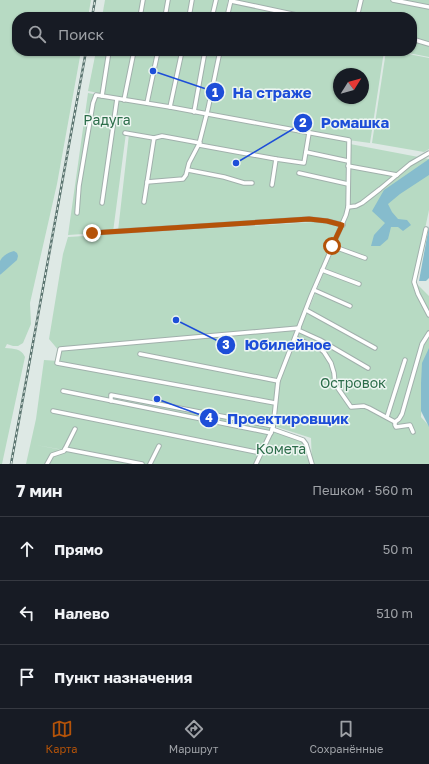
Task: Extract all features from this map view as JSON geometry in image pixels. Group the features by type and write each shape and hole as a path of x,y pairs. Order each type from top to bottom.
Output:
{"street":[{"path":"141,12 144,0"},
{"path":"166,12 168,0"},
{"path":"190,12 192,0"},
{"path":"213,12 216,0"},
{"path":"228,12 231,0 284,12"},
{"path":"358,12 361,0"},
{"path":"393,0 429,7"},
{"path":"417,40 429,44"},
{"path":"102,96 108,56"},
{"path":"124,100 133,56"},
{"path":"147,103 157,56"},
{"path":"170,107 181,56"},
{"path":"194,112 204,56"},
{"path":"147,182 183,179 186,175 189,163 199,144 219,56"},
{"path":"77,213 79,186 93,103 96,96 147,103 349,140 348,207 346,216 322,270 278,380 272,429 256,464"},
{"path":"102,203 117,99"},
{"path":"125,133 154,138 162,136 276,159 304,163 309,132"},
{"path":"144,202 154,138"},
{"path":"306,152 348,161"},
{"path":"348,207 356,206 362,202 410,164 429,153"},
{"path":"272,186 276,159"},
{"path":"348,166 397,175"},
{"path":"188,170 224,177 244,183 252,183"},
{"path":"299,173 348,184"},
{"path":"92,233 309,219 327,221 342,225"},
{"path":"426,229 414,282 418,294 429,315"},
{"path":"332,246 365,258"},
{"path":"322,270 359,284"},
{"path":"314,290 350,306"},
{"path":"306,310 374,348"},
{"path":"275,403 57,363 60,349 299,329 368,368"},
{"path":"395,422 402,414 422,344 429,333"},
{"path":"295,338 319,348 324,352 331,363 335,384 350,407 364,406 395,422 396,427 410,425 413,432"},
{"path":"140,354 278,380"},
{"path":"387,417 405,360"},
{"path":"63,391 272,429"},
{"path":"111,400 111,395 272,429 303,440 306,444 312,464"},
{"path":"54,411 261,453"},
{"path":"47,464 52,456 64,451 75,429"},
{"path":"150,464 159,446"},
{"path":"65,449 142,464"}],"green space":[{"path":"0,0 91,0 89,12 12,12 12,56 80,56 57,184 30,303 31,324 23,343 18,346 7,344 5,348 19,350 25,357 2,464 0,464"},
{"path":"105,0 228,0 226,12 103,12"},
{"path":"231,0 359,0 357,12 287,12"},
{"path":"361,0 429,0 429,44 417,41 417,12 359,12"},
{"path":"231,2 276,12 229,12"},
{"path":"417,43 429,46 429,57 417,55"},
{"path":"95,56 217,56 206,113 88,91"},
{"name":"Радуга","path":"220,56 383,56 370,143 348,140 346,209 340,224 315,220 118,231 129,134 200,142 199,140 126,133 113,232 68,235 88,93 341,138 209,112"},
{"path":"385,56 417,56 429,58 429,149 424,152 372,143"},
{"name":"Островок","path":"350,144 429,159 429,210 414,281 429,296 429,361 423,380 421,417 429,426 429,464 312,464 311,438 274,426 281,379 349,213"},
{"path":"314,222 330,223 340,226 277,381 273,422 254,464 142,464 36,445 135,464 26,464 36,419 44,360 59,361 60,352 49,339 63,254 68,237"},
{"name":"Комета","path":"273,430 305,442 311,464 258,464"}],"water":[{"path":"429,159 429,175 400,194 388,204 398,219 407,220 411,225 403,231 398,227 391,227 388,239 380,246 371,246 374,235 385,223 372,211 384,190"},
{"path":"429,226 429,278 426,281 419,281"},
{"path":"14,251 18,256 17,260 0,275 1,259 6,254"},
{"path":"429,348 429,427 421,411 421,383 422,363"}],"railway":[{"path":"93,12 95,0"},
{"path":"11,464 85,56"}],"place":[{"name":"На страже","path":"153,71"},
{"name":"Ромашка","path":"236,163"},
{"name":"Юбилейное","path":"176,320"},
{"name":"Проектировщик","path":"157,399"}],"route":[{"path":"92,233 309,219 327,221 342,225 332,246"}]}
